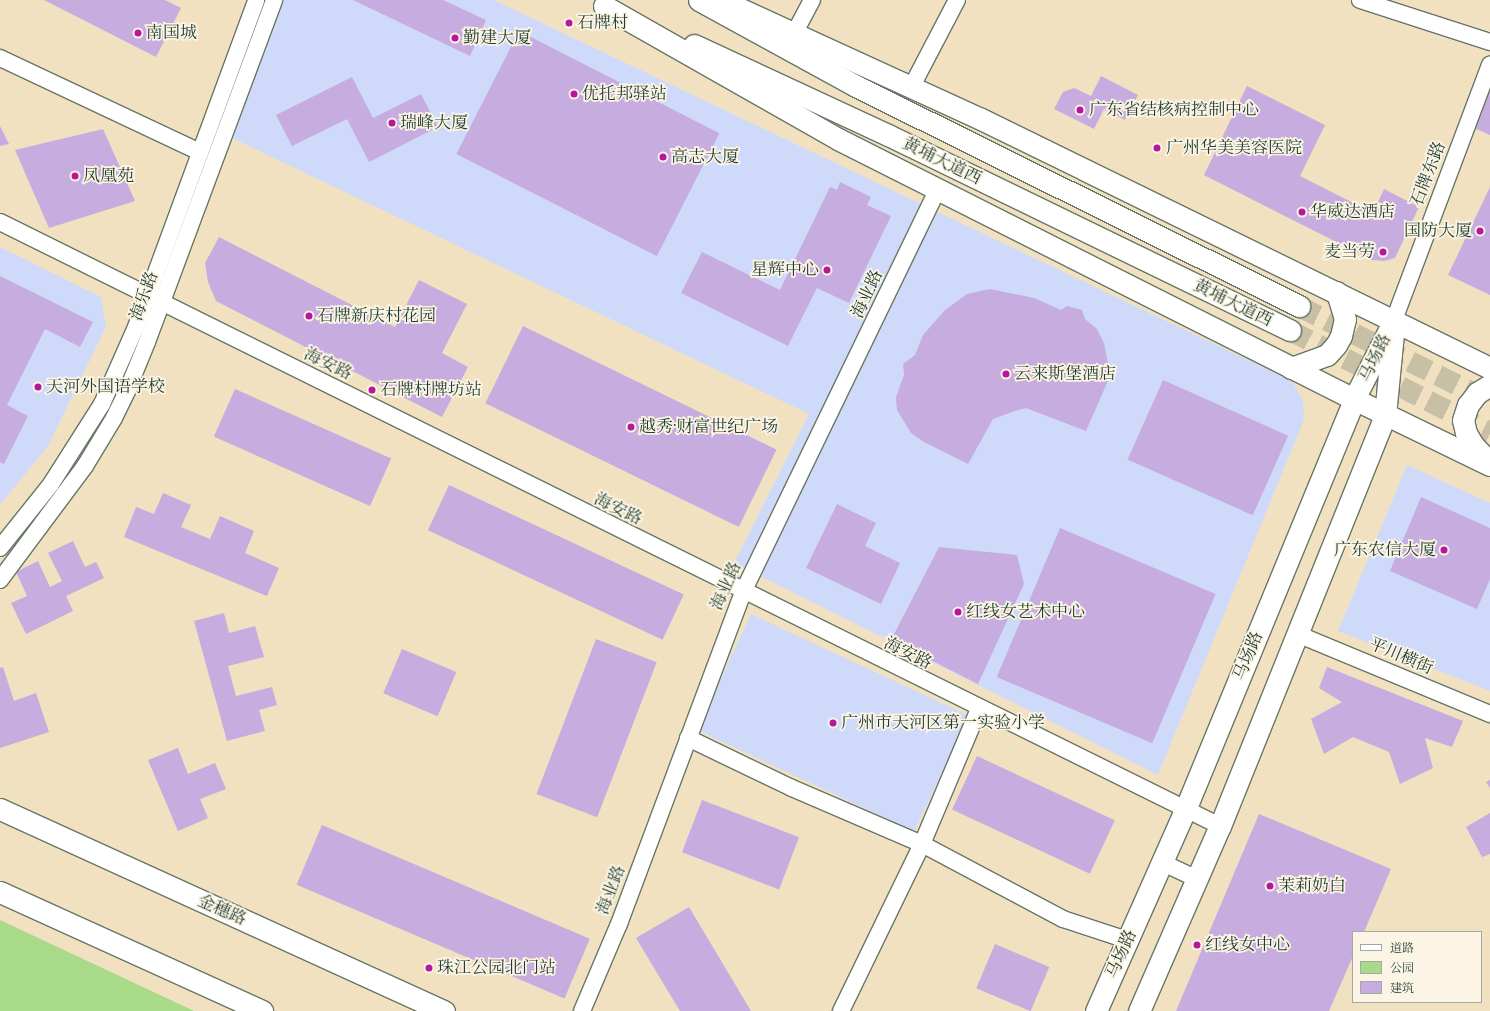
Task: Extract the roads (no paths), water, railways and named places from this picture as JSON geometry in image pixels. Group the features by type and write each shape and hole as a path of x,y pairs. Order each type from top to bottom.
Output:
{"main road":[{"name":"黄埔大道西","path":"699,0 856,86 1298,306"},
{"path":"721,0 795,32 912,86 1490,368"},
{"name":"黄埔大道西","path":"597,3 776,82 1290,330"},
{"path":"597,3 802,120 937,190 1385,415 1490,464"},
{"path":"1291,368 1327,355 1336,345 1341,336 1345,319 1336,292"},
{"name":"马场路","path":"1096,1011 1184,810 1354,399 1394,320"},
{"name":"马场路","path":"1139,1011 1220,826 1385,415 1394,320"},
{"path":"1490,385 1477,393 1468,405 1464,420 1466,433 1473,445 1490,464"},
{"name":"金穗路","path":"0,809 444,1011"},
{"path":"0,892 262,1011"}],"street":[{"name":"海乐路","path":"0,548 51,484 90,424 119,367 147,296 256,0"},
{"name":"海乐路","path":"0,580 68,490 102,440 139,363 274,0"},
{"path":"795,32 812,0"},
{"path":"912,86 957,0"},
{"path":"1360,0 1490,42"},
{"path":"0,58 200,152"},
{"name":"石牌东路","path":"1394,320 1490,64"},
{"name":"海业路","path":"582,1011 619,924 743,592 937,190"},
{"name":"海安路","path":"0,222 979,709 1184,810 1220,826"},
{"name":"平川横街","path":"1297,634 1490,714"},
{"path":"841,1011 922,844 979,709"},
{"path":"688,738 792,788 922,844 1063,919 1127,940"},
{"path":"1161,862 1197,880"}],"tunnel":[{"path":"1299,306 1490,401"},
{"path":"1290,330 1490,432"}],"place":[{"name":"石牌村","path":"569,23"},
{"name":"南国城","path":"138,33"},
{"name":"勤建大厦","path":"455,38"},
{"name":"优托邦驿站","path":"574,94"},
{"name":"广东省结核病控制中心","path":"1080,110"},
{"name":"瑞峰大厦","path":"392,123"},
{"name":"广州华美美容医院","path":"1157,148"},
{"name":"高志大厦","path":"663,157"},
{"name":"凤凰苑","path":"75,176"},
{"name":"华威达酒店","path":"1302,212"},
{"name":"国防大厦","path":"1480,231"},
{"name":"麦当劳","path":"1383,252"},
{"name":"星辉中心","path":"827,270"},
{"name":"石牌新庆村花园","path":"309,316"},
{"name":"云来斯堡酒店","path":"1006,374"},
{"name":"天河外国语学校","path":"38,387"},
{"name":"石牌村牌坊站","path":"372,390"},
{"name":"越秀·财富世纪广场","path":"631,427"},
{"name":"广东农信大厦","path":"1444,550"},
{"name":"红线女艺术中心","path":"958,612"},
{"name":"广州市天河区第一实验小学","path":"833,723"},
{"name":"茉莉奶白","path":"1270,886"},
{"name":"红线女中心","path":"1197,945"},
{"name":"珠江公园北门站","path":"429,968"}]}
